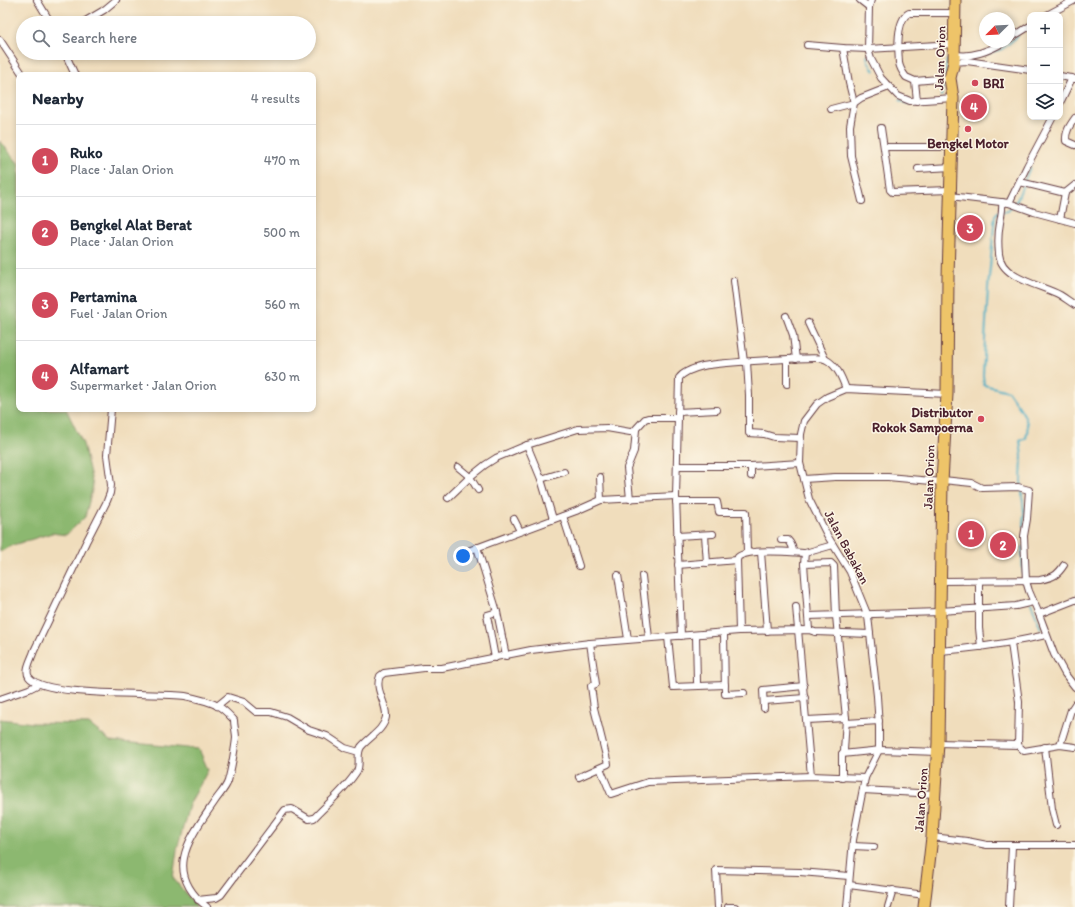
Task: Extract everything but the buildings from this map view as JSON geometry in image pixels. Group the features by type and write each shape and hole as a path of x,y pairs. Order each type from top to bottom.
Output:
{"highway":[{"name":"Jalan Orion","path":"924,907 936,794 938,747 942,481 947,394 948,277 953,98 950,78 955,55 955,0"}],"street":[{"path":"37,0 47,16"},
{"path":"94,16 116,0"},
{"path":"860,0 869,7"},
{"path":"871,0 869,7 868,49 874,66 881,78 898,96 910,101 953,98"},
{"path":"1053,12 1075,0"},
{"path":"950,78 915,81 906,77 902,72 900,64 900,28 905,15 909,12 955,13"},
{"path":"1015,35 1027,28"},
{"path":"0,40 21,72"},
{"path":"807,45 868,49 899,47 955,55 980,53 992,48"},
{"path":"844,48 848,83 854,103 850,126 851,156 862,201"},
{"path":"955,55 967,61 1027,70"},
{"path":"68,60 74,72"},
{"path":"1063,77 1073,79 1063,97"},
{"path":"915,81 917,101"},
{"path":"831,109 854,103 860,98 889,87"},
{"path":"1075,118 1068,129 1066,136 1066,141 1075,145"},
{"path":"1012,204 1052,120"},
{"path":"881,128 890,190 892,192 950,193 1002,205 1012,204 1075,223"},
{"path":"884,147 951,147"},
{"path":"918,168 951,167"},
{"path":"1022,183 1065,193"},
{"path":"1060,219 1065,193 1075,185"},
{"path":"1002,205 999,256 1002,263 1016,276 1059,295 1075,305"},
{"path":"734,281 749,395 749,433 764,434 774,437 800,438"},
{"path":"786,316 793,335 796,359"},
{"path":"808,323 825,359 838,371 846,389"},
{"path":"681,636 676,499 678,380 683,374 704,366 796,359 825,359"},
{"path":"787,360 787,384"},
{"name":"Jalan Babakan","path":"847,907 851,886 849,876 865,791 865,778 882,750 868,616 850,572 808,499 800,463 800,438 804,421 814,408 828,397 846,389 947,394"},
{"path":"448,498 485,465 496,458 527,445 578,429 608,428 630,432 636,430 645,419 648,418 717,410"},
{"path":"111,412 107,455 111,484 110,493 30,662 28,674 30,678 39,684 75,692 138,693 186,696 218,706 234,720 236,739 228,781 198,826 184,856 183,870 186,882 198,900 207,907"},
{"path":"630,499 627,468 634,450 636,430"},
{"path":"527,445 541,479 553,519"},
{"path":"677,466 751,466 800,463"},
{"path":"751,466 751,476"},
{"path":"458,467 470,477 478,490"},
{"path":"541,479 564,472"},
{"path":"600,476 601,500"},
{"path":"804,480 835,477 888,477 972,483 982,488 1018,487 1029,490 1024,536 1024,581 1031,603 1039,614 1045,635 1054,654 1065,674 1075,687"},
{"path":"468,550 563,516 601,500 676,499 717,502 719,512 746,512 747,553"},
{"path":"563,516 579,566"},
{"path":"514,519 520,531"},
{"path":"705,534 707,563"},
{"path":"677,536 713,534"},
{"path":"781,540 788,540 791,542 793,552"},
{"path":"678,565 737,560 740,556 747,553 805,553 833,544"},
{"path":"477,546 496,612 506,656"},
{"path":"761,552 767,631"},
{"path":"805,553 804,564 809,630"},
{"path":"737,560 739,631"},
{"path":"804,564 833,564 836,616 846,720 844,751 842,754 842,778"},
{"path":"941,581 1040,580 1051,578 1059,573 1064,565"},
{"path":"618,575 628,639"},
{"path":"642,576 649,638"},
{"path":"979,581 979,628 981,647"},
{"path":"1039,614 1075,600"},
{"path":"808,616 868,616 940,612 1031,603"},
{"path":"796,607 811,776"},
{"path":"495,658 487,615 496,612"},
{"path":"198,900 216,898 221,895 285,810 292,808 309,819 314,818 352,778 358,769 359,752 361,748 381,727 386,718 386,709 378,686 380,676 384,673 424,668 442,668 531,650 628,639 739,631 809,630 870,634"},
{"path":"724,633 726,694 744,694"},
{"path":"696,635 697,682"},
{"path":"940,651 1011,643 1045,635"},
{"path":"668,637 673,687 725,685"},
{"path":"579,777 608,764 594,708 592,686 596,684 590,643"},
{"path":"1011,643 1019,702 1018,745 1024,751 1060,745 1075,747"},
{"path":"0,699 39,684"},
{"path":"804,686 763,690 764,705 805,698"},
{"path":"218,706 228,697 244,702 256,712 271,712 287,717 309,730 327,736 345,748 359,752"},
{"path":"1060,745 1071,710 1075,704"},
{"path":"807,720 879,721"},
{"path":"842,754 938,747 1018,745"},
{"path":"1045,748 1052,809 1056,825"},
{"path":"600,768 611,794 648,782 811,776 865,778"},
{"path":"865,791 936,794"},
{"path":"932,837 987,845 1075,846"},
{"path":"854,846 874,847"},
{"path":"1009,907 1012,846"},
{"path":"718,907 716,870 800,872 849,876"},
{"path":"851,886 925,894"},
{"path":"888,907 893,890"},
{"path":"728,907 735,907"}],"green space":[{"path":"0,141 16,160 16,412 67,412 83,444 93,486 85,517 66,535 52,533 10,546 0,552"},
{"path":"0,719 33,723 89,724 110,741 199,749 208,770 189,805 177,850 173,878 197,907 0,907"}],"waterway":[{"path":"986,54 1002,49 1018,36"},
{"path":"867,56 868,61 874,71"},
{"path":"945,76 947,60 950,60"},
{"path":"941,96 944,80"},
{"path":"900,100 909,104"},
{"path":"1023,526 1024,513 1021,481 1022,456 1020,441 1026,438 1026,419 1008,391 984,385 983,375 988,288 995,215 998,212 1008,211 1017,200 1030,167"},
{"path":"1022,547 1023,576"},
{"path":"1031,603 1041,629"},
{"path":"1062,675 1075,691"}],"place":[{"name":"BRI","path":"975,83"},
{"name":"Alfamart","path":"974,107"},
{"name":"Bengkel Motor","path":"968,129"},
{"name":"Pertamina","path":"970,228"},
{"name":"Distributor Rokok Sampoerna","path":"981,419"},
{"name":"Ruko","path":"971,534"},
{"name":"Bengkel Alat Berat","path":"1003,545"}]}
